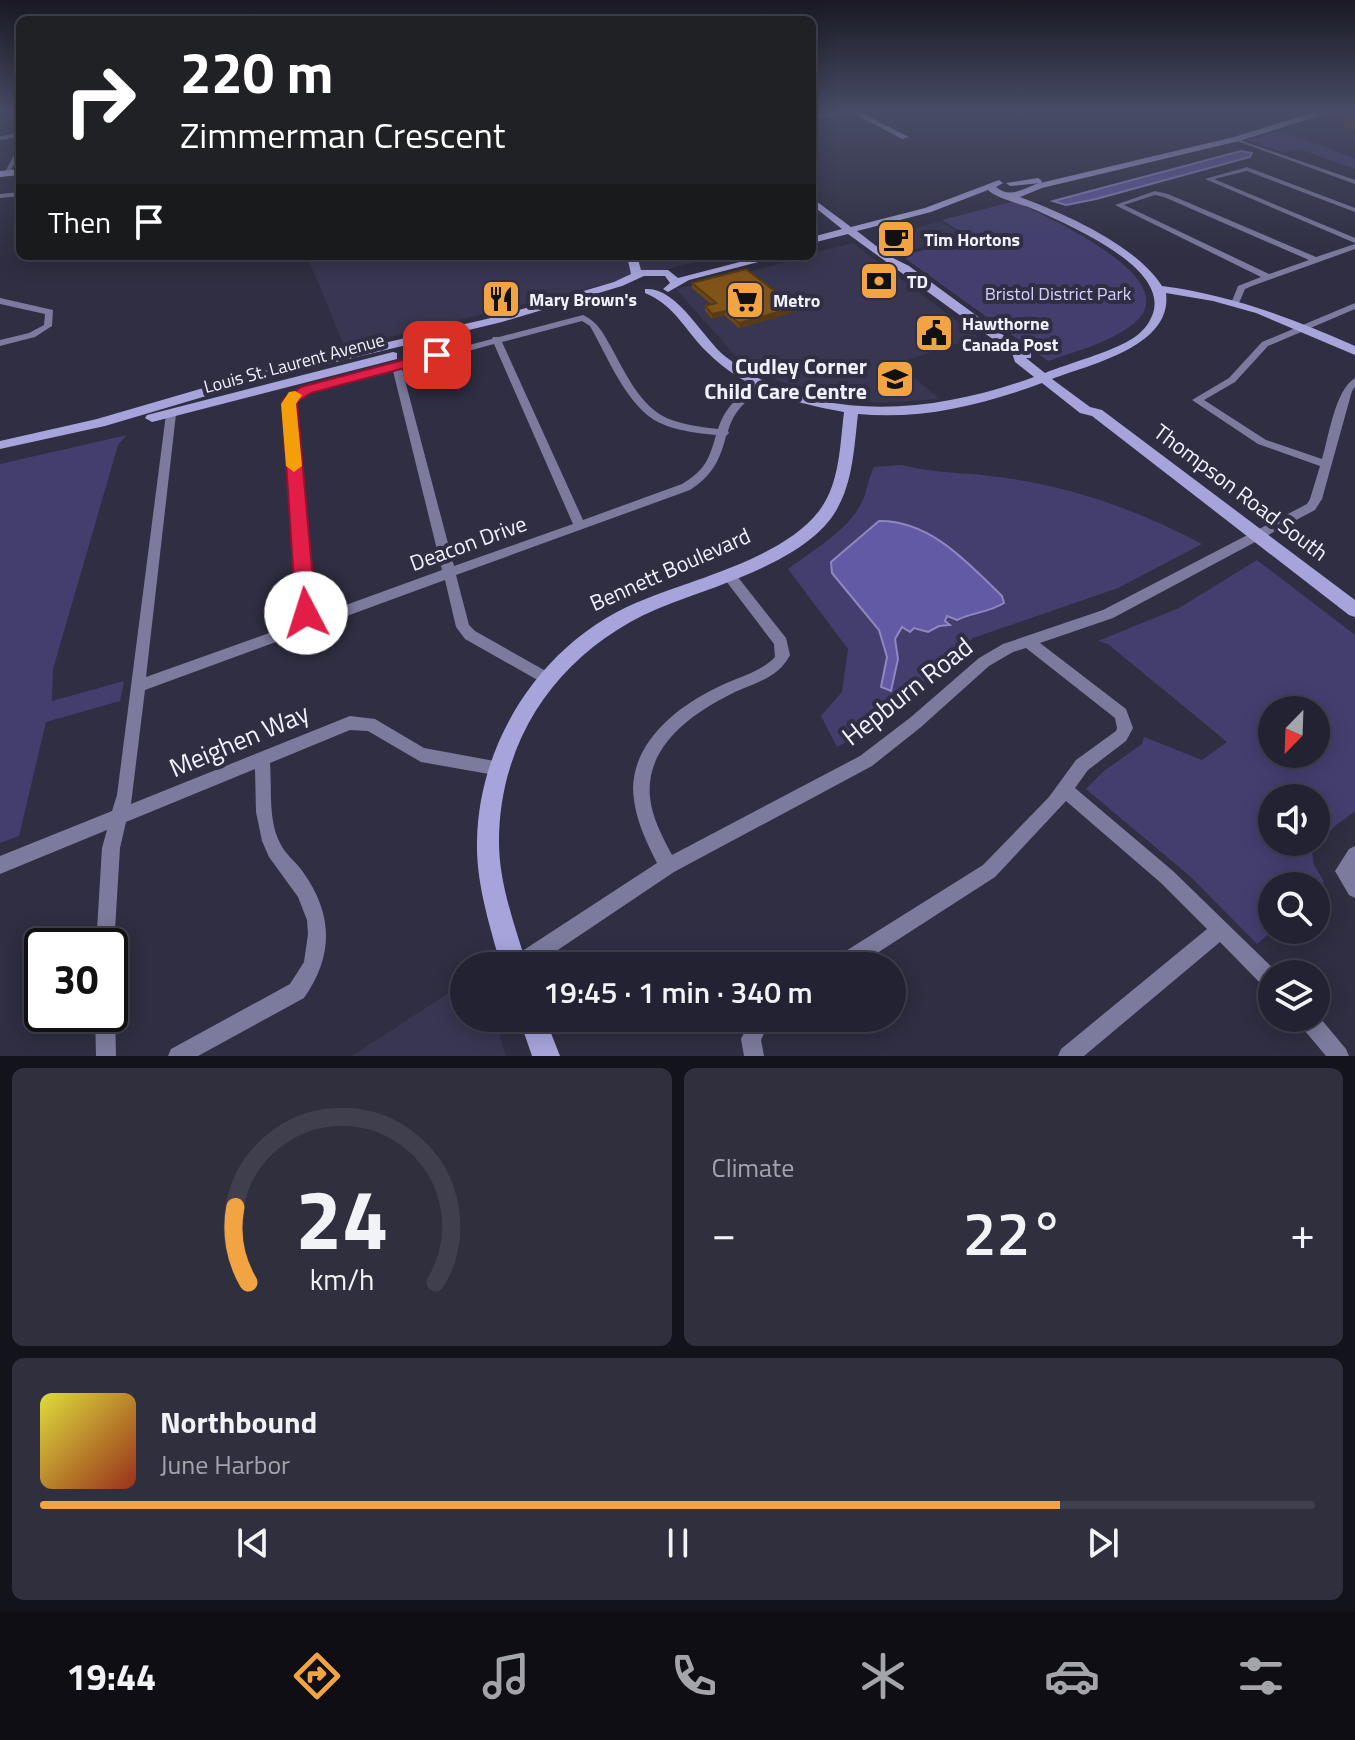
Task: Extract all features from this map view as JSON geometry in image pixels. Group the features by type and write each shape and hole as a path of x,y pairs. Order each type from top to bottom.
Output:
{"main road":[{"path":"816,246 928,210 998,183 1030,182 1132,160"},
{"path":"816,239 858,232 1152,160"},
{"path":"1010,183 1027,192 1048,212"},
{"path":"635,260 633,285 661,296 681,311 709,348 734,369 760,384 793,397 851,412 898,414 963,406 1136,342 1152,331 1160,319 1162,305 1159,289 1146,268 1048,212 990,187"},
{"name":"Thompson Road South","path":"816,196 858,232"},
{"name":"Thompson Road South","path":"816,204 893,256 1018,352 1019,359 1047,375 1085,410 1097,413 1355,610"},
{"path":"641,260 673,276 681,311"},
{"path":"659,271 721,260"},
{"path":"674,284 761,260"},
{"name":"Louis St. Laurent Avenue","path":"0,445 100,423 253,378 498,320 659,271"},
{"name":"Louis St. Laurent Avenue","path":"0,454 171,414 610,296 674,284"},
{"path":"1159,289 1236,301 1355,351"},
{"name":"Bennett Boulevard","path":"512,952 493,887 487,843 490,809 500,769 530,701 546,678 585,640 607,624 728,574 783,547 817,524 828,511 840,483 851,412"},
{"path":"537,1032 546,1056"}],"street":[{"path":"1295,160 1355,182"},
{"path":"1355,210 1247,169 1208,179 1355,244"},
{"path":"1268,277 1118,205 1155,193 1166,195 1314,259"},
{"path":"1236,301 1241,288 1355,244"},
{"path":"0,301 50,312 48,326 41,331 0,343"},
{"path":"1326,464 1262,442 1197,400 1232,380 1260,347 1355,306"},
{"path":"307,624 290,401 306,390 570,319 586,319 593,324 645,408 660,420 724,433"},
{"path":"496,339 580,526"},
{"path":"397,366 466,631 546,678"},
{"name":"Hepburn Road","path":"537,952 668,866 866,761 984,662 1027,641 1108,614 1311,507 1316,499 1347,390 1355,381"},
{"name":"Deacon Drive","path":"141,685 701,479 711,468 734,407 760,384"},
{"path":"106,928 111,848 125,795 141,685 171,414"},
{"path":"668,866 643,806 642,784 655,746 676,719 692,707 773,669 783,655 781,642 728,574"},
{"path":"862,952 989,871 1092,756 1121,736 1124,721 1112,706 1027,641"},
{"name":"Meighen Way","path":"0,865 262,761 340,725 370,724 421,755 500,769"},
{"path":"178,1056 297,991 306,980 320,945 315,916 307,895 274,851 268,837 262,761"},
{"path":"1065,789 1167,877 1258,967"},
{"path":"1355,855 1344,871 1355,889"},
{"path":"1068,1056 1221,929"},
{"path":"105,1032 106,1056"},
{"path":"754,1032 751,1039 754,1056"},
{"path":"1319,1032 1339,1056"}],"shaded area":[{"path":"1206,160 1238,160 1096,199 1066,205 1053,201"},
{"path":"941,221 966,237 898,253 879,238"},
{"path":"853,243 978,337 898,363 939,399 880,403 829,396 779,381 740,361 676,289 796,260 816,260 816,252"},
{"path":"309,260 704,260 345,348"},
{"path":"879,521 915,528 947,546 1002,596 1004,603 957,620 947,616 945,621 950,625 928,632 914,628 910,632 902,627 895,639 898,659 891,691 881,687 887,657 879,630 832,573 831,562"},
{"path":"450,992 450,1032 498,1032 506,1056 352,1056"}],"green space":[{"path":"1331,160 1355,160 1355,169"},
{"name":"Bristol District Park","path":"1015,201 1080,235 1129,270 1143,288 1146,306 1133,324 1103,341 1048,361 902,256 969,237 942,220"},
{"path":"127,435 118,445 53,669 52,701 124,681 120,701 46,722 19,836 0,843 0,464"},
{"path":"902,465 1052,486 1129,510 1202,544 1118,588 973,638 873,727 837,747 821,716 842,692 848,649 788,569 828,540 855,514 874,467"},
{"path":"1257,560 1355,635 1355,811 1330,832 1330,784 1258,784 1258,856 1313,856 1318,872 1258,872 1257,944 1191,877 1086,789 1104,771 1142,744 1144,737 1202,760 1227,742 1108,644 1098,641 1179,608"}],"building":[{"path":"901,221 912,226 898,230 888,224"},
{"name":"Metro","path":"746,269 790,299 786,300 795,307 739,323 725,311 712,314 705,306 716,303 692,283"}],"slow traffic":[{"path":"294,466 289,404 295,395"}],"place":[{"name":"Tim Hortons","path":"896,239"},
{"name":"TD","path":"879,281"},
{"name":"Mary Brown's","path":"501,299"},
{"name":"Metro","path":"745,300"},
{"name":"Hawthorne Canada Post","path":"934,333"},
{"name":"Cudley Corner Child Care Centre","path":"895,379"}],"route":[{"path":"306,613 290,401 293,396 306,390 437,355"}]}
